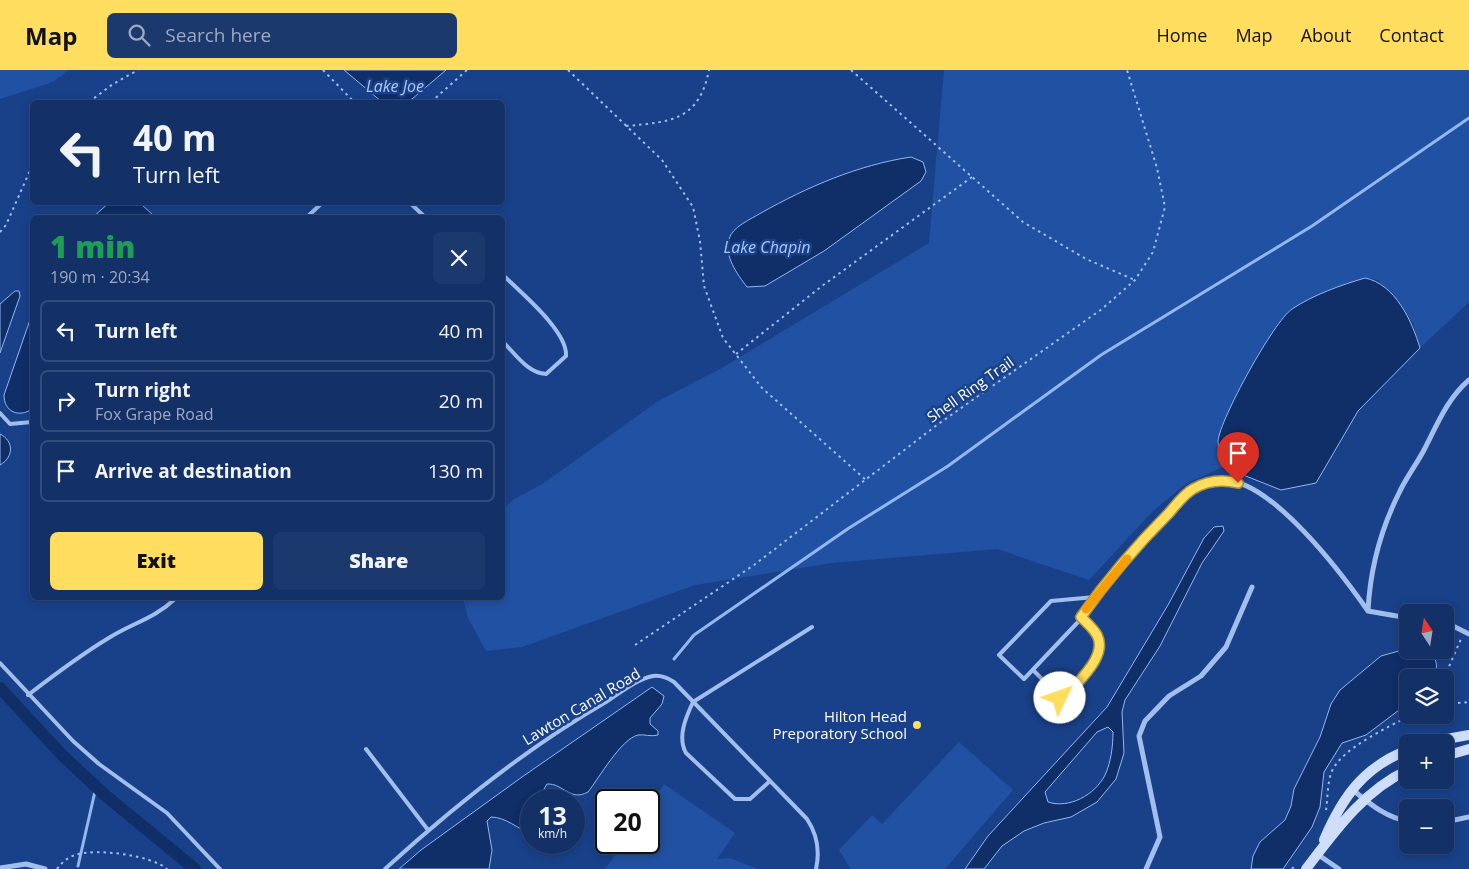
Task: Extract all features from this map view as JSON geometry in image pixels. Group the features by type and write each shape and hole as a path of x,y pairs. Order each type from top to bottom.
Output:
{"street":[{"path":"1368,611 1370,584 1374,566 1384,529 1399,493 1423,452 1449,400 1469,380"},
{"path":"1095,597 1150,532 1192,489 1208,482 1224,480 1255,490 1274,503 1339,570 1368,611 1399,616"},
{"path":"1146,869 1160,837 1139,736 1145,721 1169,696 1201,676 1226,646 1242,614 1252,587"},
{"path":"1454,627 1466,633"},
{"path":"1454,738 1469,735"},
{"path":"1454,753 1469,749"},
{"path":"1317,854 1338,808 1353,789 1374,767 1399,754"},
{"path":"1302,866 1317,854 1365,799 1388,779 1399,774"},
{"path":"1353,789 1365,799 1399,819"},
{"path":"1454,820 1469,817"},
{"path":"1317,854 1339,869"},
{"path":"0,868 26,864 45,869"}],"lane":[{"path":"309,215 320,205"},
{"path":"411,205 423,215"},
{"path":"505,277 559,332 567,347 566,356 546,374 540,374 532,371 505,344"},
{"path":"0,413 10,424 30,422"},
{"path":"1095,597 1081,617 1024,679 999,655 1051,601 1095,597"},
{"path":"28,695 61,669 109,638 161,612 174,600"},
{"path":"1033,670 1060,698 1067,695 1096,658 1101,646 1096,633 1081,617"},
{"path":"770,781 750,799 735,799 686,753 682,746 687,715 693,702 812,627"},
{"path":"0,663 28,695 99,764 167,813 220,869"},
{"name":"Lawton Canal Road","path":"385,869 473,792 521,756 639,682 653,676 666,677 674,682 807,819 815,830 818,842 816,869"},
{"path":"366,749 428,830"}],"path":[{"path":"92,100 138,70"},
{"path":"323,70 352,100"},
{"path":"433,100 467,70"},
{"path":"568,70 662,160 693,207 700,241 704,286 723,338 762,388 866,480"},
{"path":"626,126 672,119 693,108 705,91 709,70"},
{"path":"851,70 1023,222 1086,259 1135,280"},
{"name":"Shell Ring Trail","path":"635,645 754,565 938,425 1102,310 1135,280 1152,252 1165,207 1157,168 1127,70"},
{"path":"0,232 6,225 30,171"},
{"path":"736,354 822,286 972,177"},
{"path":"1449,669 1466,633"},
{"path":"1454,703 1469,702"},
{"path":"1325,811 1331,774 1335,765 1362,744 1399,722"},
{"path":"57,869 64,860 76,854 86,853 147,858 168,869"},
{"path":"1292,869 1302,866"}],"shaded area":[{"path":"0,70 69,70 53,82 0,99"},
{"path":"944,70 1469,70 1469,302 1420,348 1413,323 1378,280 1365,278 1343,285 1290,310 1260,351 1230,409 1218,441 1223,467 1187,483 1153,511 1089,580 997,549 832,563 695,585 522,647 486,651 468,618 464,600 505,600 505,507 514,499 544,483 658,401 720,369 929,243"},
{"path":"959,742 1013,790 945,869 851,869 839,850 872,815 882,824"},
{"path":"664,784 735,833 717,859 730,858 758,869 605,869 616,854 660,854 660,790"}],"water":[{"name":"Lake Joe","path":"344,70 446,70 412,99 380,100"},
{"name":"Lake Chapin","path":"911,157 923,162 926,172 921,181 824,251 765,286 747,287 736,271 728,252 729,239 738,227 778,203 833,178 872,165"},
{"path":"107,205 142,205 153,215 95,215"},
{"path":"1365,278 1385,288 1401,305 1420,348 1358,411 1316,483 1281,490 1223,467 1218,444 1221,430 1249,371 1284,317 1292,309 1309,299"},
{"path":"15,291 19,291 20,296 0,353 0,304"},
{"path":"30,320 30,410 22,413 13,412 7,406 4,395"},
{"path":"0,434 5,437 10,445 10,454 5,462 0,465"},
{"path":"1223,526 1224,531 1202,563 1160,646 1125,700 1122,712 1124,753 1116,779 1097,802 1071,817 1044,823 1024,831 1002,846 984,869 965,869 988,836 1107,707 1168,605 1204,538 1214,527","holes":["1108,727 1113,732 1109,765 1101,782 1095,789 1073,802 1064,804 1048,802 1045,792 1097,732"]},
{"path":"1399,651 1399,659 1434,659 1436,669 1399,669 1399,710 1366,735 1342,743 1324,772 1320,807 1312,827 1283,869 1251,869 1253,856 1260,842 1285,820 1291,806 1294,789 1320,737 1331,704 1340,690 1381,656"},
{"path":"652,687 664,696 662,704 650,718 650,724 658,731 658,735 638,735 631,738 618,751 588,792 585,793 585,789 563,789 553,784 547,784 544,789 520,789 520,828 502,819 491,817 487,821 492,850 489,869 399,869 421,850"}],"waterway":[{"path":"674,659 694,635 849,528 948,466 1101,355 1312,226 1469,118"},
{"path":"0,688 63,756 106,796 195,869"},
{"path":"78,866 96,787"}],"slow traffic":[{"path":"1086,609 1127,559"}],"place":[{"name":"Hilton Head Preporatory School","path":"917,725"}],"route":[{"path":"1060,698 1064,698 1067,695 1096,658 1100,650 1100,641 1096,633 1081,617 1095,597 1150,532 1192,489 1208,482 1224,480 1238,483"}]}
